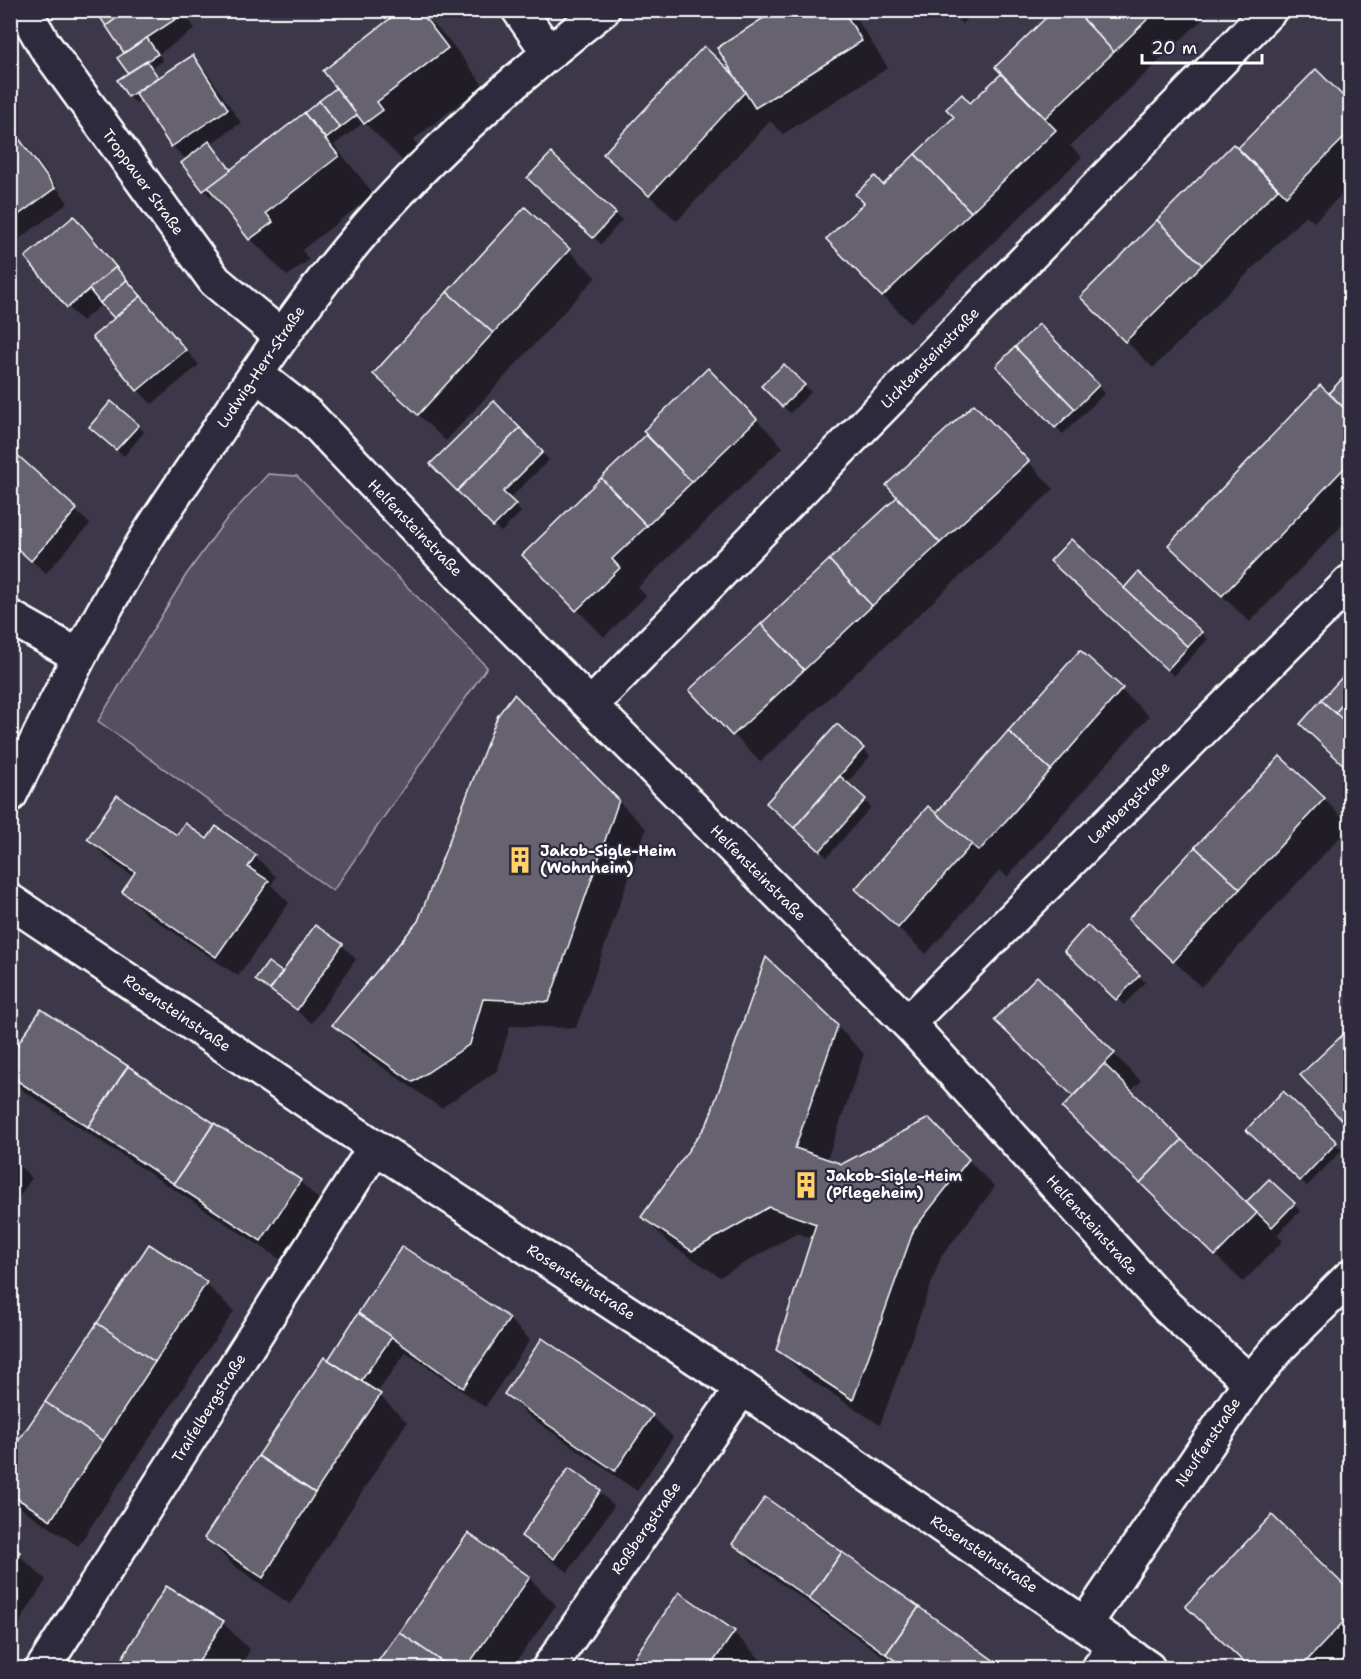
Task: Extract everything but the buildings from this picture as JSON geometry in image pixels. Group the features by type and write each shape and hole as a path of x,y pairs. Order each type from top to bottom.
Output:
{"street":[{"name":"Troppauer Straße","path":"24,10 45,46 215,281 281,336"},
{"path":"519,10 549,52"},
{"name":"Ludwig-Herr-Straße","path":"10,795 79,656 138,551 281,336 317,286 370,224 453,140 549,52 603,10"},
{"name":"Lichtensteinstraße","path":"591,705 1270,10"},
{"name":"Helfensteinstraße","path":"256,374 297,404 465,580 908,1023 1166,1306 1250,1382"},
{"name":"Lembergstraße","path":"908,1023 1350,582"},
{"path":"10,617 79,656"},
{"name":"Rosensteinstraße","path":"10,901 375,1147 742,1388 1086,1623 1108,1657 1148,1668"},
{"name":"Traifelbergstraße","path":"43,1668 375,1147"},
{"name":"Neuffenstraße","path":"1086,1623 1250,1382 1282,1344 1350,1277"},
{"name":"Roßbergstraße","path":"549,1668 742,1388"}],"shaded area":[{"path":"268,474 297,476 487,667 333,891 98,721 186,575 225,521"}],"place":[{"name":"Jakob-Sigle-Heim (Wohnheim)","path":"520,860"},
{"name":"Jakob-Sigle-Heim (Pflegeheim)","path":"806,1185"}]}
